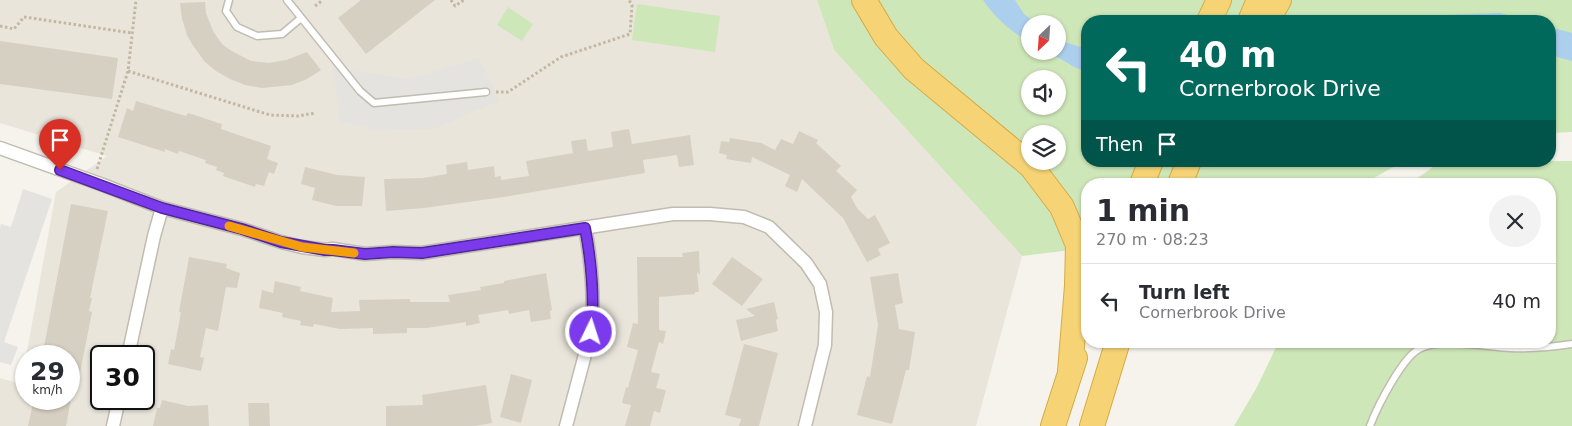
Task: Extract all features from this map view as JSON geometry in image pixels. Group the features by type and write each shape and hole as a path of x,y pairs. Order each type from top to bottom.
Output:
{"highway":[{"path":"864,0 886,37 914,69 1031,166 1062,207 1078,245 1077,286 1070,371"},
{"path":"1253,15 1259,0"},
{"path":"1270,15 1279,0"},
{"path":"1053,426 1070,371 1081,344"},
{"path":"1092,426 1116,348"}],"street":[{"path":"0,148 162,208 242,229 288,244 365,254 393,252 422,253 673,214 710,214 744,217 769,227 806,263 820,284 826,312 825,345 805,426"},
{"path":"130,345 162,208"},
{"path":"566,426 591,332 593,316 589,246 585,228"},
{"path":"114,426 117,410"}],"lane":[{"path":"229,0 226,11 237,27 257,36 282,34 301,18"},
{"path":"287,0 360,91 374,103 486,92"},
{"path":"1556,345 1572,344"},
{"path":"1370,426 1378,406 1399,371 1417,349"}],"path":[{"path":"93,181 128,71 136,0"},
{"path":"316,6 323,0"},
{"path":"451,0 455,6 464,0"},
{"path":"486,92 508,92 561,57 630,34 632,5 629,0"},
{"path":"0,26 14,29 24,17 132,33"},
{"path":"128,71 270,115 298,116 315,113"}],"shaded area":[{"path":"0,0 817,0 834,50 1022,256 976,426 0,426 0,378 15,382 15,410 80,410 80,345 28,345 56,192 107,156 0,123"},
{"path":"479,58 500,101 432,129 376,130 340,121 333,68 409,79"},
{"path":"23,189 52,199 4,342 15,346 15,355 11,365 0,362 0,227 1,224 11,227"}],"green space":[{"path":"817,0 1572,0 1572,132 1556,133 1556,15 1081,15 1081,167 1393,167 1374,178 1081,178 1081,249 1022,256 834,50"},
{"path":"637,4 720,16 715,52 632,40"},
{"path":"508,7 533,24 522,41 497,25"},
{"path":"1556,161 1572,161 1572,426 1234,426 1257,387 1276,348 1556,348 1556,178 1417,178 1433,167 1556,167"}],"water":[{"path":"983,0 1015,0 1025,15 1021,15 1021,37 1004,24"},
{"path":"1500,13 1508,15 1447,15"},
{"path":"1556,29 1572,33 1572,61 1556,57"},
{"path":"1066,42 1081,47 1081,69 1062,60 1066,60"}],"building":[{"path":"361,0 435,0 366,54 338,18"},
{"path":"205,2 206,13 213,31 222,44 230,50 251,61 269,63 286,60 307,52 321,70 307,79 292,85 262,88 245,85 216,71 205,62 192,44 182,19 180,3"},
{"path":"0,41 118,58 112,99 0,84"},
{"path":"136,101 186,116 188,113 222,124 221,129 271,146 267,159 278,163 274,174 269,172 264,186 256,184 255,187 223,176 224,173 216,170 217,167 205,163 206,160 179,151 178,154 165,149 165,152 118,137 127,108 133,111"},
{"path":"629,129 632,144 690,135 694,165 679,167 677,155 643,160 645,173 504,197 386,211 384,179 423,178 447,174 446,165 467,162 468,170 494,166 495,177 501,176 501,180 529,176 526,161 573,153 571,141 586,139 588,151 613,147 611,132"},
{"path":"799,131 818,140 816,143 841,166 836,171 857,190 851,197 857,208 868,219 875,215 890,243 878,249 881,255 867,262 843,218 802,179 797,192 785,186 790,175 752,157 751,163 726,159 727,155 719,153 721,141 729,142 730,138 761,143 775,150 781,139 793,144"},
{"path":"305,167 337,175 365,177 362,206 336,206 312,200 315,188 301,184"},
{"path":"71,204 108,211 90,298 92,298 89,311 92,312 80,373 80,345 44,345"},
{"path":"699,251 700,275 697,272 699,292 659,297 659,330 666,331 663,344 659,342 651,372 660,374 656,388 666,390 660,413 654,411 650,426 625,426 631,405 622,403 638,350 627,347 633,323 638,324 637,257 683,257 682,253"},
{"path":"189,257 227,264 226,268 240,273 237,288 226,287 218,331 206,328 200,357 204,358 201,371 168,364 171,349 174,350"},
{"path":"732,257 763,279 742,306 712,284"},
{"path":"546,273 552,310 550,311 551,319 531,322 529,310 509,314 508,310 478,315 480,323 466,326 466,322 427,328 407,328 407,333 373,334 373,328 340,329 314,324 313,327 300,325 301,321 282,317 283,313 259,308 262,290 273,293 275,281 301,287 300,291 333,298 331,312 360,311 359,300 410,299 410,302 450,302 448,295 481,290 480,287"},
{"path":"898,273 903,303 895,305 899,329 915,332 909,370 906,370 892,424 857,415 867,376 870,377 878,325 870,277"},
{"path":"774,302 778,319 776,320 778,331 741,341 736,320 755,316 746,309"},
{"path":"744,344 778,353 759,426 739,426 741,419 725,415"},
{"path":"511,374 532,380 521,423 500,417"},
{"path":"486,385 492,423 474,426 386,426 386,406 423,405 422,395"},
{"path":"162,400 188,406 208,405 209,426 153,426 157,408 160,408"},
{"path":"248,403 269,403 270,426 249,426"},
{"path":"32,410 69,410 66,426 28,426"}],"slow traffic":[{"path":"229,226 302,247 354,253"}],"route":[{"path":"60,170 162,208 242,229 281,242 325,250 365,254 393,252 422,253 585,228 589,246 593,316 591,332"}]}
